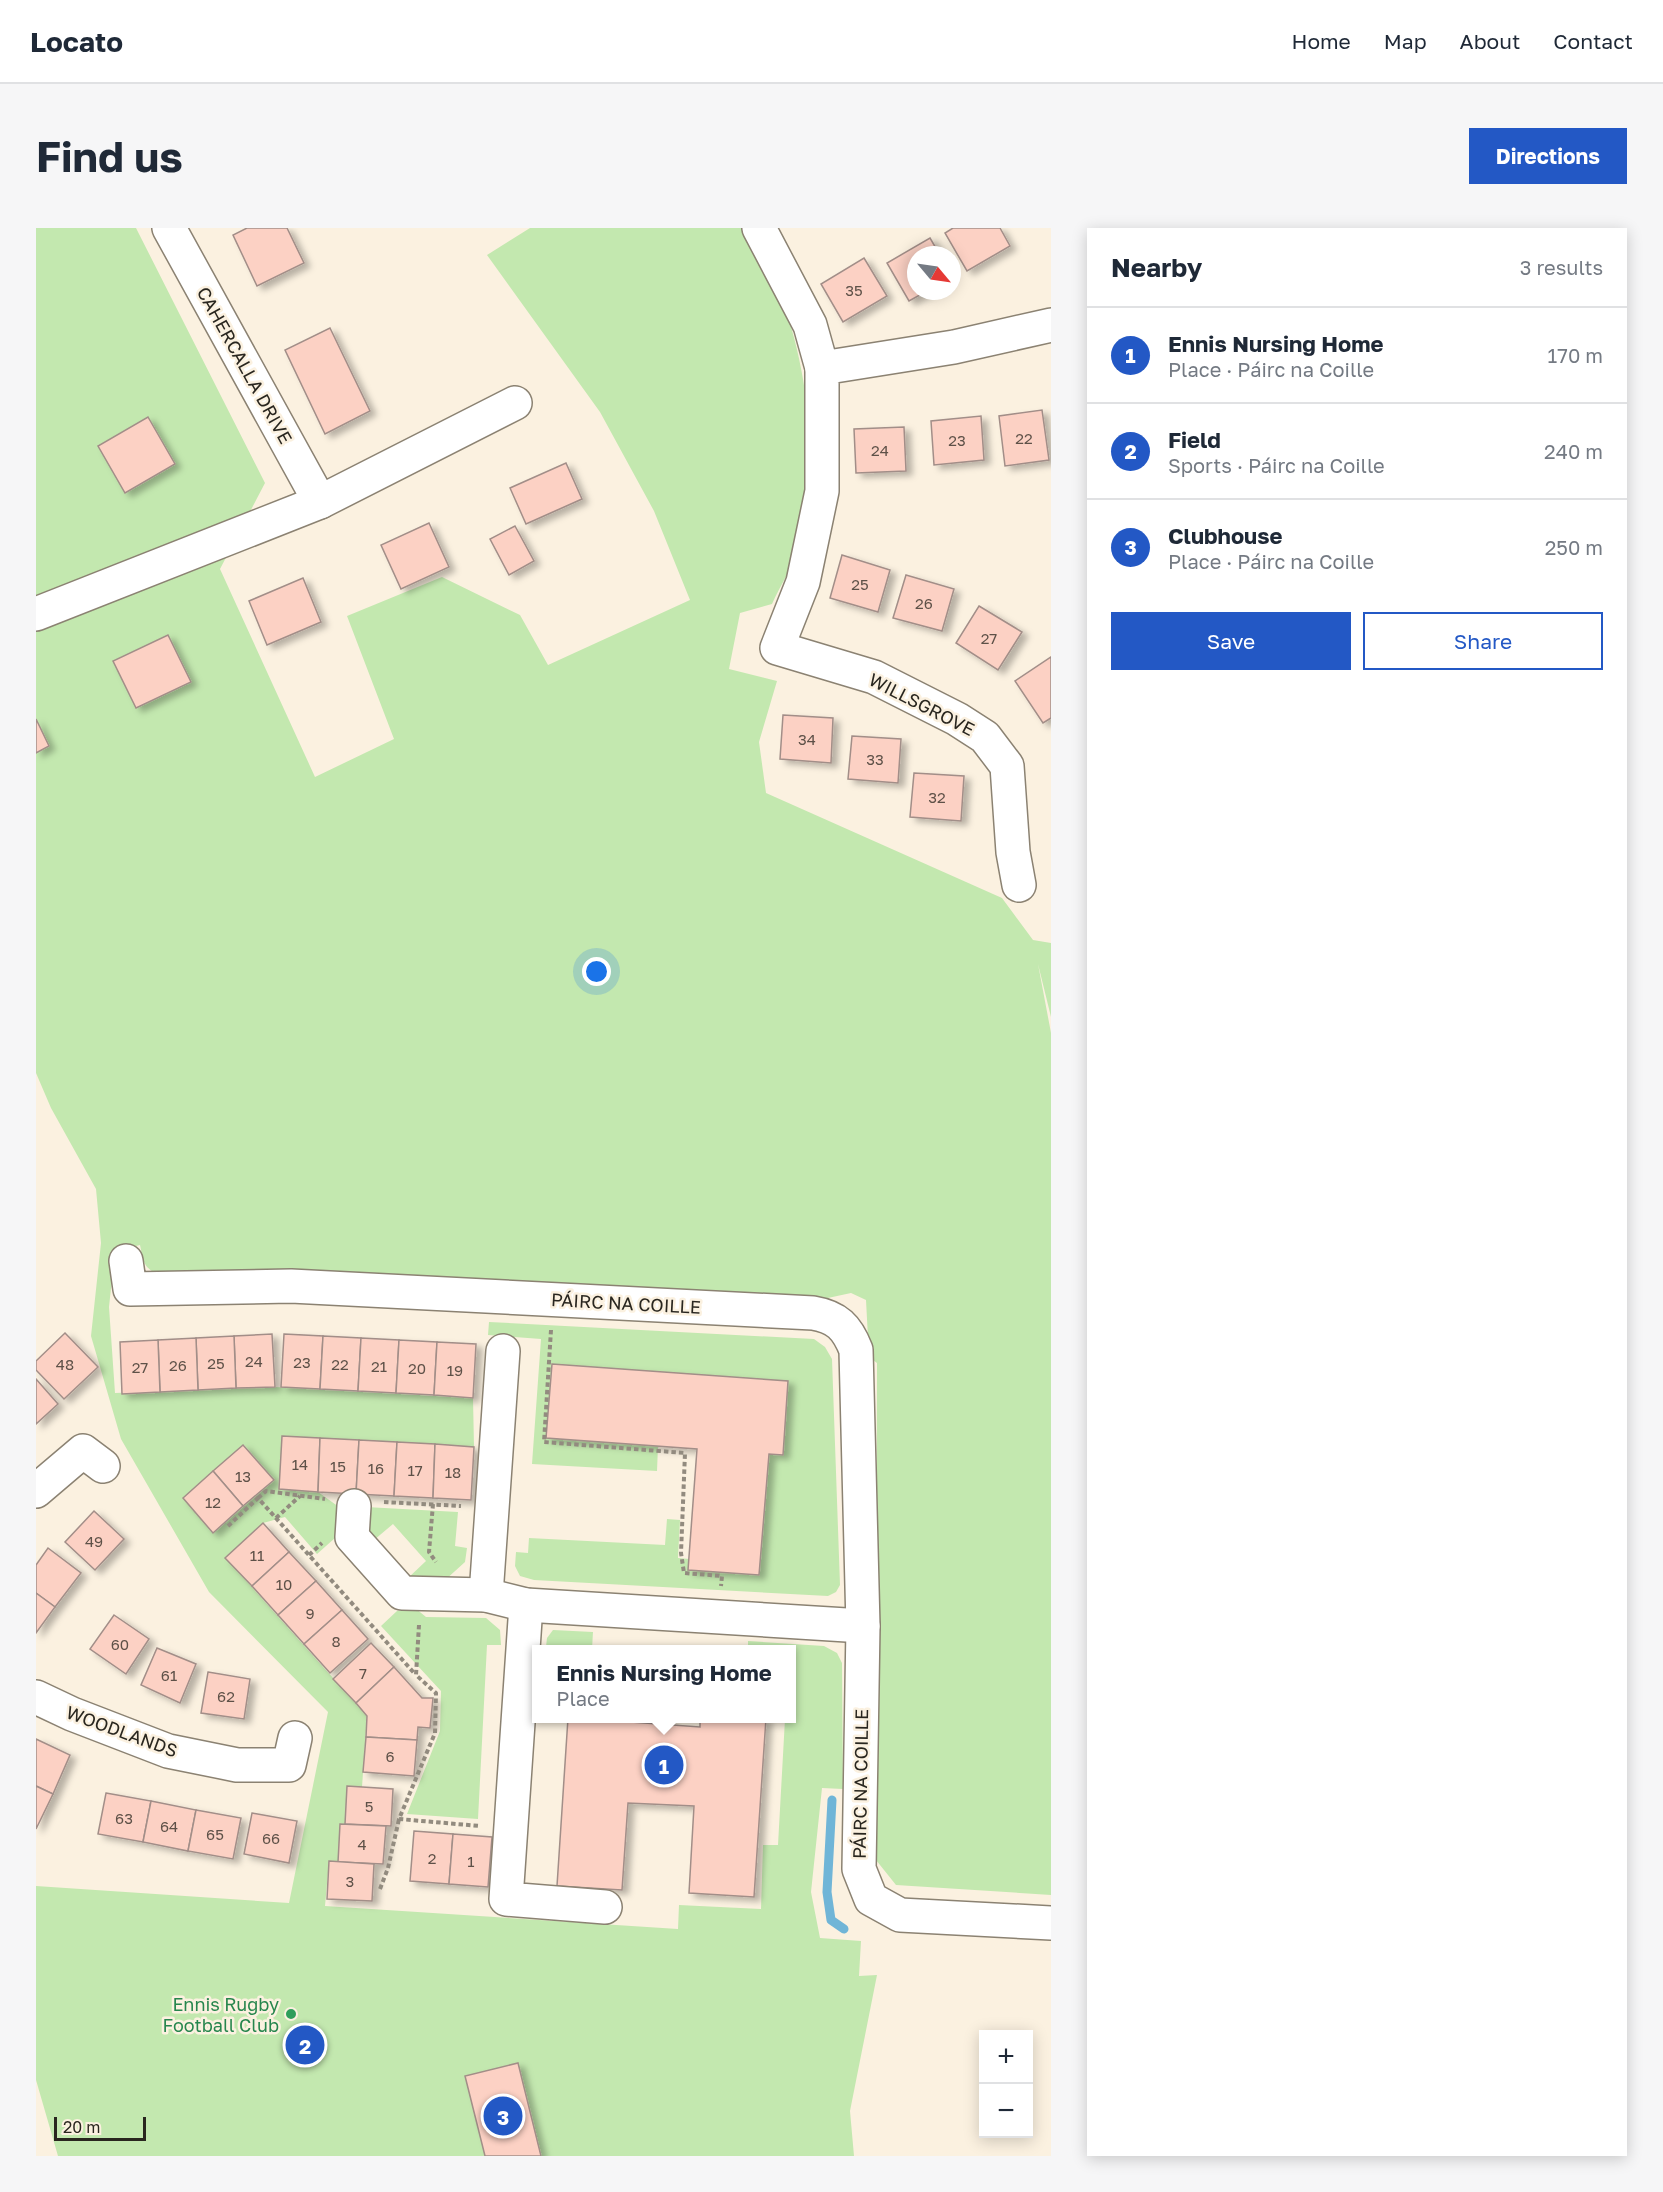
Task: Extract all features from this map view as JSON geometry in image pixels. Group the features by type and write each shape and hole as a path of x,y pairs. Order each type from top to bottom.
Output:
{"street":[{"name":"CAHERCALLA DRIVE","path":"170,228 320,502"},
{"name":"WILLSGROVE","path":"759,228 810,325 822,368 822,491 803,582 777,648 874,677 957,719 985,736 1007,766 1013,852 1019,885"},
{"path":"822,368 954,347 1051,325"},
{"path":"36,614 320,502 515,403"},
{"name":"PÁIRC NA COILLE","path":"126,1261 130,1289 291,1286 813,1313 827,1316 849,1334 856,1350 863,1626 859,1869 871,1899 900,1915 1051,1923"},
{"path":"486,1595 494,1507 503,1351"},
{"path":"36,1491 83,1451 103,1466"},
{"path":"355,1503 352,1537 402,1593 486,1595 526,1605 863,1626"},
{"path":"526,1605 506,1899 605,1907"},
{"name":"WOODLANDS","path":"36,1697 81,1718 168,1751 237,1765 289,1765 295,1738"}],"path":[{"path":"554,1300 544,1442 684,1453 681,1553 684,1573 722,1576 719,1617"},
{"path":"228,1526 266,1491 355,1503 494,1507"},
{"path":"276,1518 300,1496"},
{"path":"258,1498 416,1675 436,1693 435,1733 399,1819 388,1868 380,1889"},
{"path":"416,1675 421,1593 444,1574 429,1552 433,1504"},
{"path":"309,1555 324,1541"},
{"path":"399,1819 511,1829"}],"green space":[{"path":"36,228 136,228 265,483 220,569 315,777 394,739 347,616 442,577 520,615 548,665 690,600 654,511 600,412 487,255 530,228 745,228 771,272 788,318 804,384 810,452 805,519 798,550 772,604 740,613 729,669 777,681 759,742 766,793 1002,898 1033,940 1051,943 1051,1017 1038,964 1051,1033 1051,1895 896,1885 876,1860 877,1363 869,1357 866,1300 851,1293 814,1301 162,1277 145,1264 140,1245 115,1251 109,1307 115,1393 275,1387 473,1398 474,1447 282,1437 279,1489 318,1492 339,1507 335,1538 317,1554 285,1517 263,1523 226,1558 367,1716 362,1787 348,1786 345,1824 340,1824 338,1862 329,1861 325,1906 678,1929 679,1905 761,1909 763,1845 778,1845 785,1723 796,1723 796,1645 748,1645 748,1641 824,1646 837,1653 842,1663 843,1789 822,1788 811,1892 820,1938 861,1941 859,1976 877,1975 850,2111 854,2156 58,2156 36,2080 36,1886 289,1903 328,1712 209,1592 121,1439 91,1336 101,1243 96,1189 51,1108 36,1073","holes":["244,1445 274,1480 213,1533 183,1498"]},
{"path":"489,1322 814,1339 825,1347 832,1359 840,1585 836,1592 828,1596 534,1580 520,1576 515,1566 516,1552 528,1553 529,1538 665,1545 667,1519 680,1520 678,1558 689,1559 688,1570 759,1575 769,1454 783,1455 788,1381 552,1364 546,1438 658,1446 657,1471 532,1464 541,1339 488,1335"},
{"path":"366,1507 458,1512 455,1546 467,1548 465,1562 444,1581 407,1579 426,1561 393,1524 374,1540 366,1534"},
{"path":"415,1608 426,1617 486,1618 500,1630 501,1645 487,1645 478,1819 407,1814 440,1731 441,1691 381,1626 397,1611"},
{"path":"553,1630 593,1632 592,1645 546,1645 547,1638"}],"building":[{"path":"247,228 287,228 304,263 257,286 233,235"},
{"path":"953,228 1000,228 1010,246 967,271 961,261 961,246 953,246 945,233"},
{"path":"930,238 935,246 916,246"},
{"path":"907,251 907,298 887,263"},
{"path":"864,258 887,296 843,322 821,284"},
{"path":"330,328 370,411 325,434 285,350"},
{"path":"1042,410 1049,460 1005,466 999,416"},
{"path":"981,416 984,460 934,465 931,421"},
{"path":"148,417 175,464 125,493 98,446"},
{"path":"904,427 906,471 856,473 854,429"},
{"path":"566,463 582,499 526,524 510,488"},
{"path":"429,523 449,567 401,589 381,545"},
{"path":"515,526 534,561 509,575 490,539"},
{"path":"842,555 890,570 878,612 830,598"},
{"path":"906,575 954,589 942,631 893,618"},
{"path":"303,578 321,622 267,645 249,601"},
{"path":"979,606 1022,632 998,670 956,643"},
{"path":"168,635 191,682 136,708 113,661"},
{"path":"1051,657 1051,718 1043,723 1015,681"},
{"path":"783,715 833,718 831,763 780,759"},
{"path":"36,719 49,746 36,753"},
{"path":"852,736 901,739 898,783 848,779"},
{"path":"914,773 964,776 961,821 910,817"},
{"path":"65,1333 98,1367 64,1399 36,1370 36,1361"},
{"path":"272,1334 275,1387 236,1388 234,1336"},
{"path":"284,1334 323,1336 320,1389 281,1387"},
{"path":"234,1336 236,1388 198,1390 196,1338"},
{"path":"323,1336 361,1338 358,1391 320,1389"},
{"path":"196,1338 198,1390 160,1392 158,1340"},
{"path":"361,1338 399,1340 396,1393 358,1391"},
{"path":"158,1340 160,1392 122,1394 120,1342"},
{"path":"399,1340 437,1342 434,1395 396,1393"},
{"path":"437,1342 476,1344 473,1398 434,1395"},
{"path":"552,1364 788,1381 783,1455 769,1454 759,1575 688,1570 697,1449 546,1438"},
{"path":"36,1379 58,1404 36,1424"},
{"path":"282,1436 320,1438 318,1492 279,1489"},
{"path":"320,1438 359,1440 356,1494 318,1492"},
{"path":"359,1440 397,1442 394,1496 356,1494"},
{"path":"397,1442 435,1444 433,1498 394,1496"},
{"path":"435,1444 474,1447 471,1500 433,1498"},
{"path":"243,1445 274,1480 243,1506 213,1471"},
{"path":"213,1471 243,1506 213,1533 183,1498"},
{"path":"94,1511 124,1539 95,1570 65,1542"},
{"path":"263,1523 289,1552 252,1586 225,1558"},
{"path":"48,1548 81,1573 55,1607 36,1593 36,1565"},
{"path":"289,1552 316,1581 278,1615 252,1586"},
{"path":"316,1581 342,1610 304,1644 278,1615"},
{"path":"36,1593 55,1607 36,1633"},
{"path":"342,1610 368,1639 330,1673 304,1644"},
{"path":"114,1615 149,1639 126,1674 90,1649"},
{"path":"371,1643 394,1667 356,1703 333,1679"},
{"path":"157,1648 196,1664 180,1703 141,1685"},
{"path":"394,1667 422,1698 433,1698 430,1728 418,1727 417,1740 366,1737 367,1716 356,1703"},
{"path":"208,1672 250,1679 244,1719 201,1713"},
{"path":"568,1723 645,1723 700,1727 700,1723 766,1723 754,1897 689,1893 694,1806 628,1803 622,1890 557,1886"},
{"path":"366,1737 417,1740 414,1776 363,1772"},
{"path":"36,1739 70,1755 53,1794 36,1786"},
{"path":"36,1786 53,1794 36,1829"},
{"path":"347,1786 393,1789 391,1826 345,1824"},
{"path":"106,1793 151,1801 143,1842 98,1834"},
{"path":"151,1801 196,1810 188,1851 143,1842"},
{"path":"196,1810 241,1818 233,1859 188,1851"},
{"path":"252,1813 297,1821 289,1863 244,1854"},
{"path":"340,1824 386,1826 383,1864 338,1862"},
{"path":"414,1831 453,1834 449,1884 410,1881"},
{"path":"453,1834 492,1837 488,1887 449,1884"},
{"path":"329,1861 374,1864 372,1901 327,1899"},
{"path":"518,2063 541,2156 485,2156 465,2076"}],"waterway":[{"path":"832,1800 827,1892 831,1920 844,1929"}],"place":[{"name":"Ennis Nursing Home","path":"664,1765"},
{"name":"Ennis Rugby Football Club","path":"291,2014"},
{"name":"Field","path":"305,2045"},
{"name":"Clubhouse","path":"503,2116"}]}
